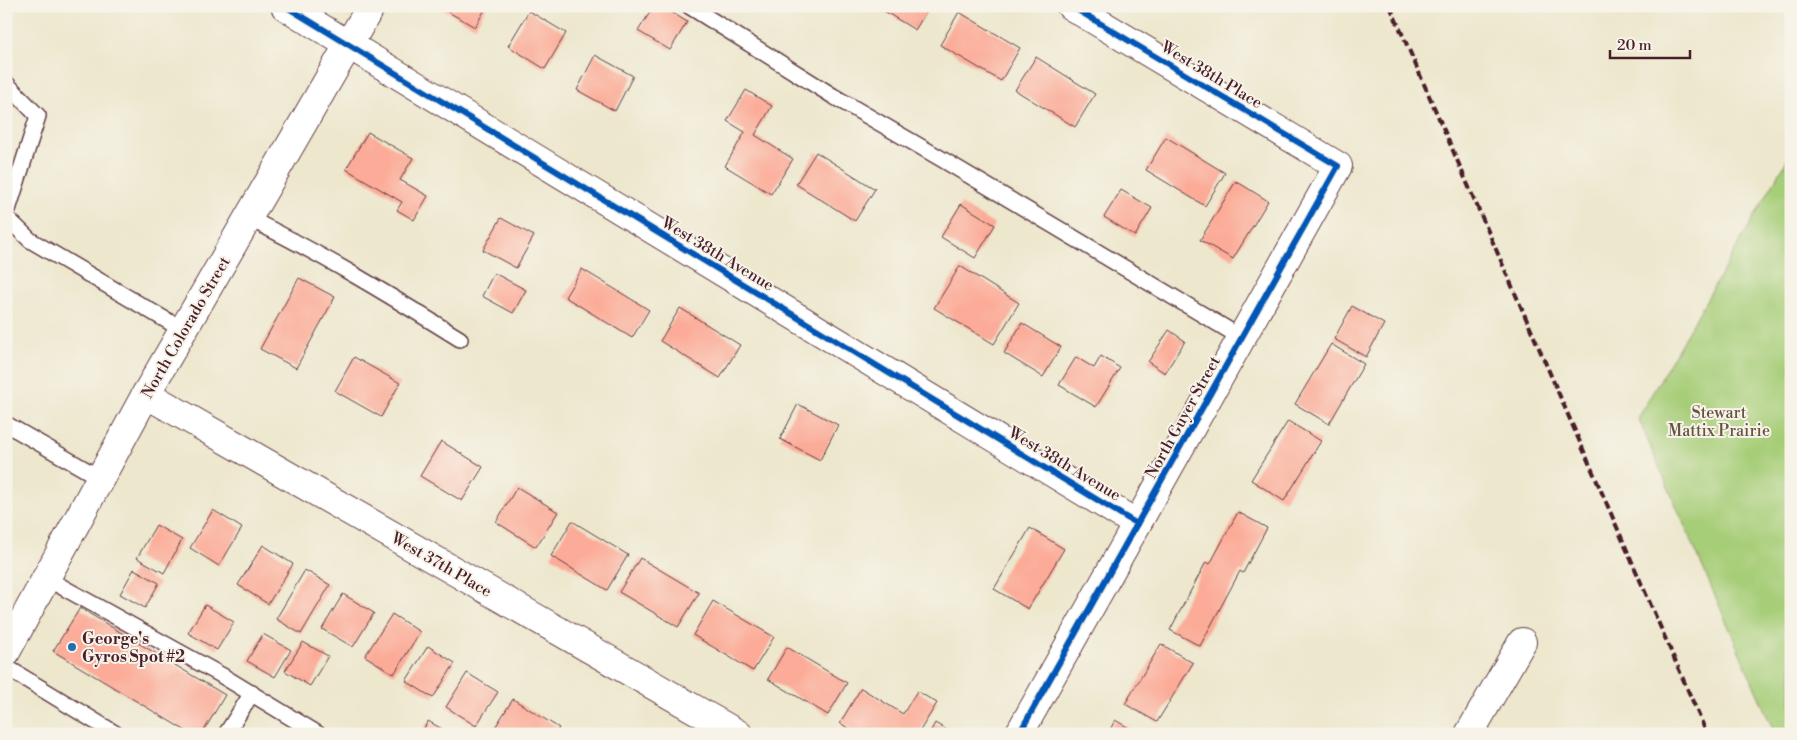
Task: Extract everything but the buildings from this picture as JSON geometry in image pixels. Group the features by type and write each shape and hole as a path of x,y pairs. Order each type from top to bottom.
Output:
{"street":[{"name":"West 38th Avenue","path":"285,6 1137,524"},
{"name":"North Colorado Street","path":"6,652 146,394 371,6"},
{"name":"West 38th Place","path":"1072,6 1338,166"},
{"name":"North Guyer Street","path":"1019,734 1338,166"},
{"name":"West 37th Place","path":"146,394 738,734"},
{"path":"1469,734 1522,642"}],"lane":[{"path":"689,6 833,96 1242,338"},
{"path":"6,83 38,116 6,216 30,240 183,330"},
{"path":"248,218 300,243 403,303 460,339"},
{"path":"6,424 100,478"},
{"path":"46,578 221,675 252,694 300,729 318,734"},
{"path":"6,667 116,734"},
{"path":"226,734 252,694"}],"green space":[{"name":"Stewart Mattix Prairie","path":"1791,153 1791,734 1775,734 1638,418"}],"railway":[{"path":"1390,6 1707,734"}],"cycle path":[{"path":"285,6 1137,524"},
{"path":"1019,734 1338,166 1071,6"}],"place":[{"name":"George's Gyros Spot #2","path":"72,647"}]}
